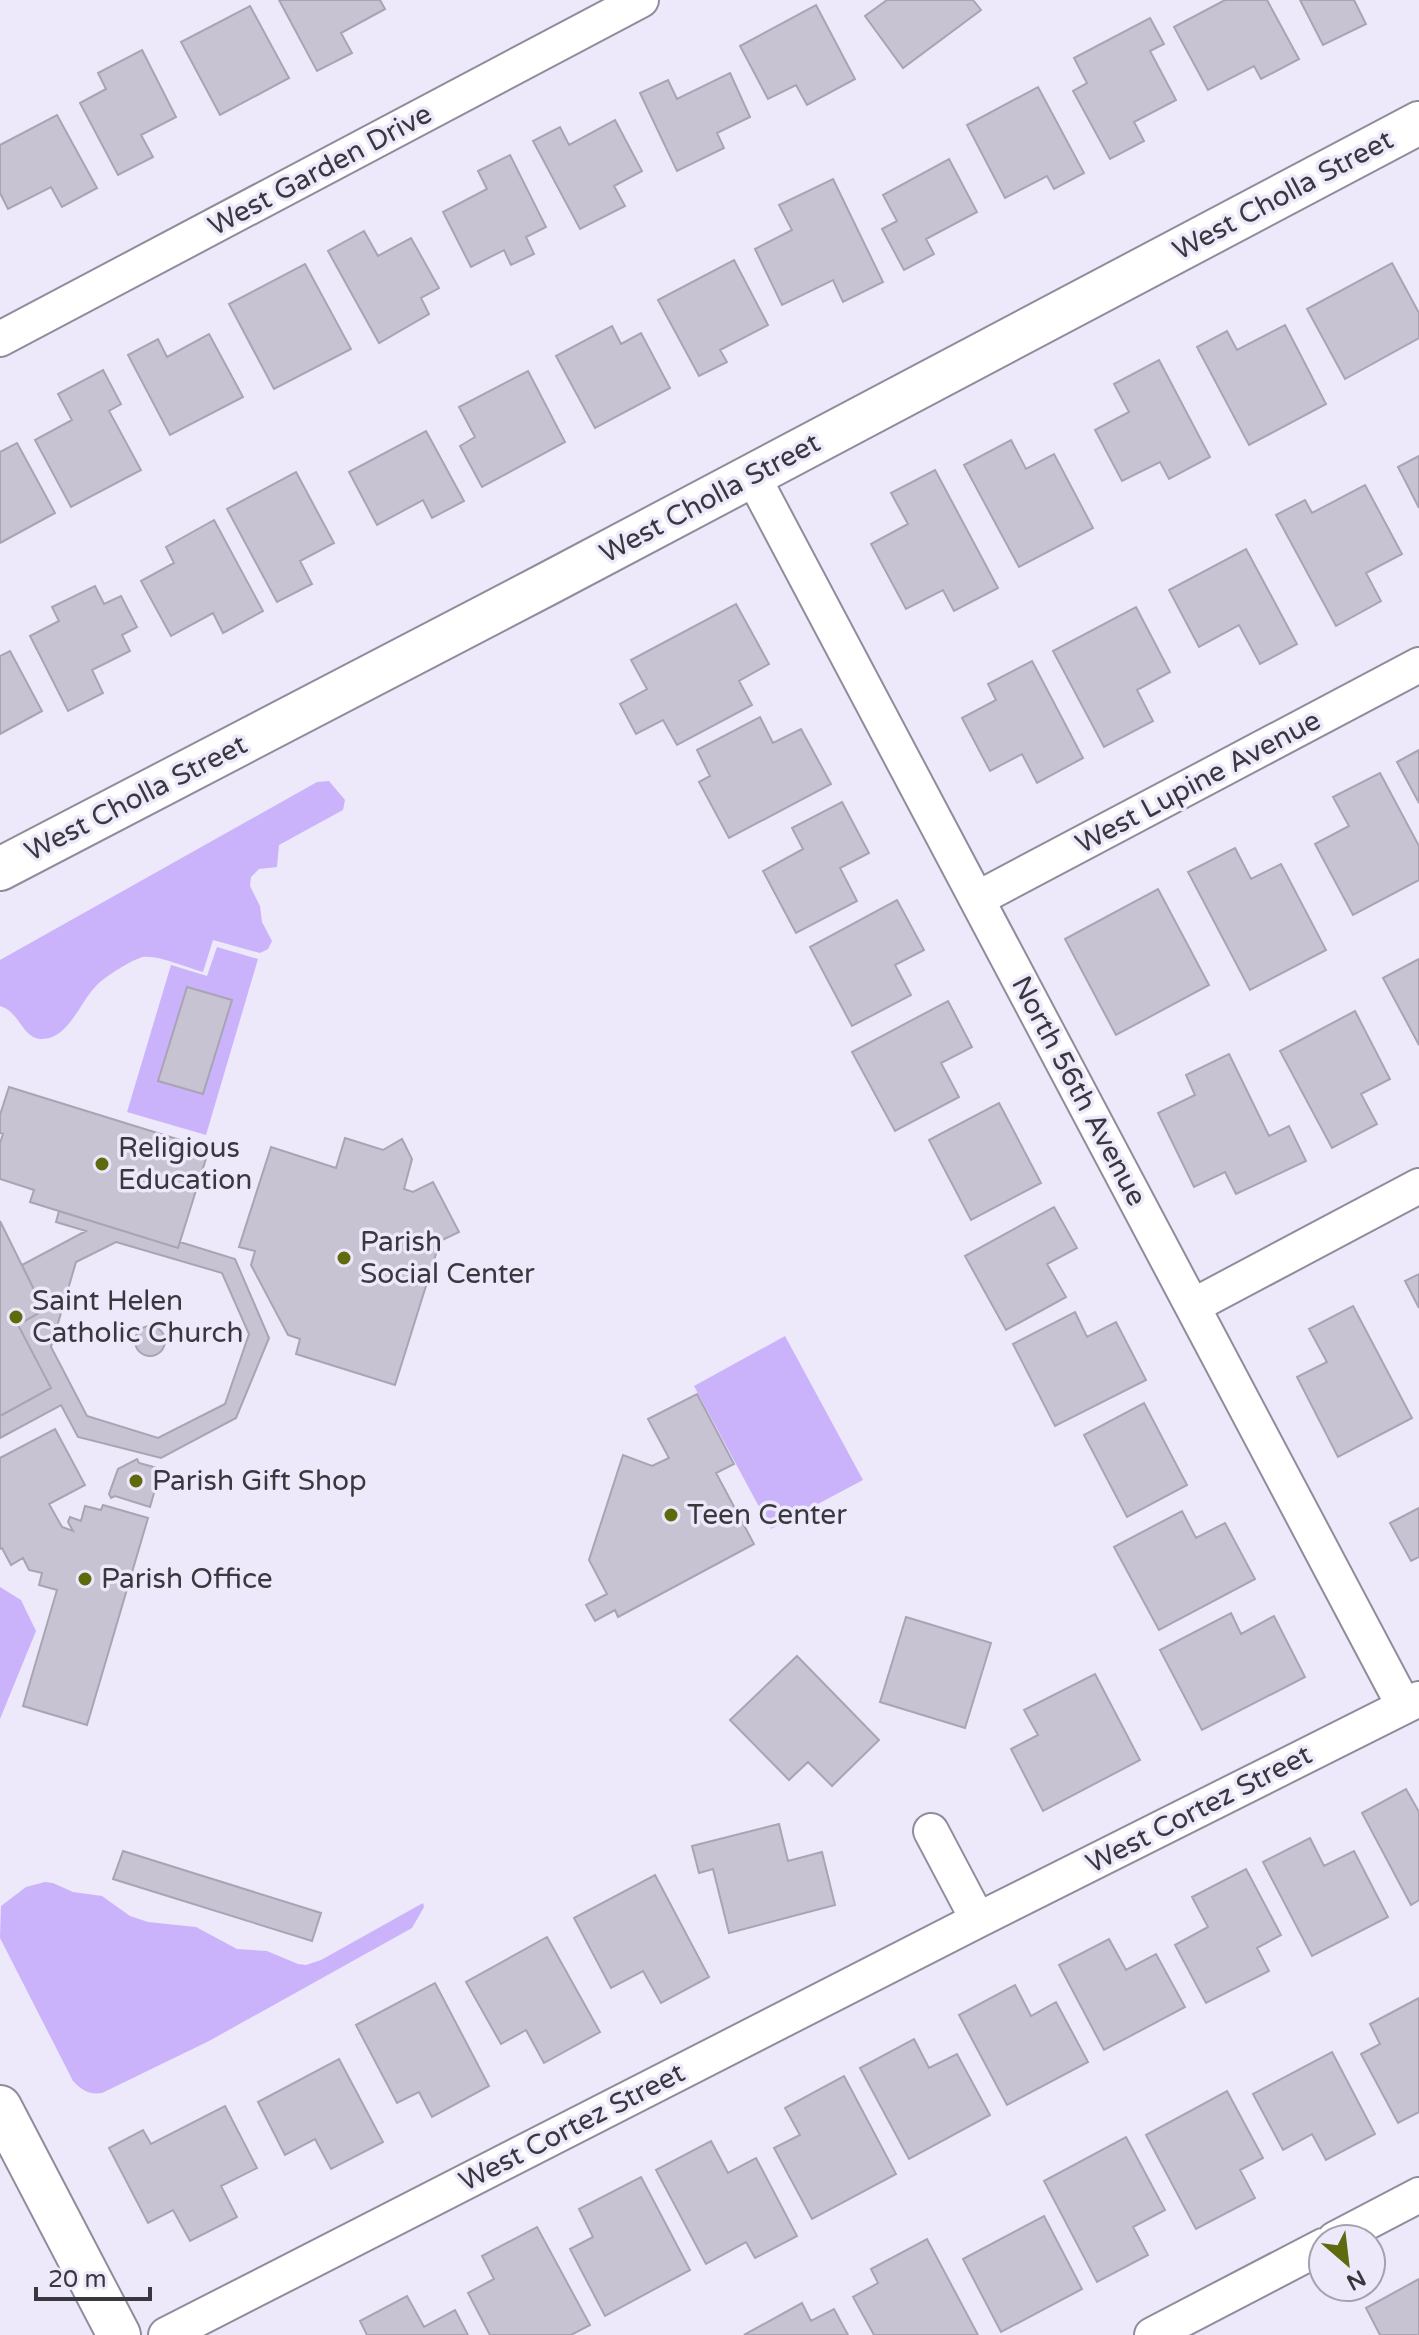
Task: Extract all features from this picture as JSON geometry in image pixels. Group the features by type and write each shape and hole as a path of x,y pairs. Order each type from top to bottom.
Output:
{"street":[{"name":"West Garden Drive","path":"0,339 641,0"},
{"name":"West Cholla Street","path":"0,869 1419,123"},
{"name":"North 56th Avenue","path":"752,475 1193,1306 1412,1702"},
{"name":"West Lupine Avenue","path":"977,899 1419,665"},
{"path":"1193,1306 1419,1186"},
{"name":"West Cortez Street","path":"166,2335 1412,1702"},
{"path":"931,1831 978,1920"},
{"path":"0,2107 119,2335"},
{"path":"1366,2223 1419,2195"},
{"path":"1152,2335 1307,2254"}],"shaded area":[{"path":"329,781 345,800 343,810 279,845 277,867 259,869 251,877 250,886 272,941 268,949 260,953 213,940 203,972 157,958 138,958 100,982 66,1027 50,1038 35,1038 7,1009 0,1006 0,960 317,782"},
{"path":"217,947 258,959 206,1135 127,1112 171,965 207,976"},
{"path":"785,1336 863,1480 771,1529 694,1386"},
{"path":"0,1587 21,1600 36,1631 0,1719"},
{"path":"45,1882 73,1892 102,1896 130,1916 148,1922 196,1927 237,1949 267,1951 306,1965 321,1960 423,1903 424,1907 412,1928 209,2041 102,2093 93,2093 73,2081 0,1938 1,1906 26,1887"}],"building":[{"path":"279,0 380,0 385,9 341,33 352,53 317,71"},
{"path":"887,0 973,0 981,10 903,68 865,16"},
{"path":"1225,0 1267,0 1299,59 1261,79 1254,66 1208,90 1174,27"},
{"path":"1300,0 1354,0 1366,24 1323,45"},
{"path":"816,5 855,79 807,105 796,85 768,99 740,46"},
{"path":"250,6 289,78 220,115 181,42"},
{"path":"1150,18 1164,44 1150,51 1176,100 1134,122 1144,141 1110,159 1073,91 1087,83 1074,58"},
{"path":"142,50 176,117 141,135 153,157 118,175 80,103 106,89 98,73"},
{"path":"730,73 750,117 717,133 724,148 677,171 640,93 668,80 677,99"},
{"path":"1038,87 1084,173 1054,189 1047,176 1005,198 967,125"},
{"path":"57,115 97,188 62,207 51,187 8,209 0,193 0,145"},
{"path":"615,120 642,171 614,186 625,206 580,229 533,141 560,127 569,145"},
{"path":"510,155 546,227 526,237 534,254 511,265 504,250 471,267 443,212 487,189 478,171"},
{"path":"949,159 977,212 926,239 934,254 904,270 882,229 897,221 883,195"},
{"path":"833,179 883,282 843,302 833,280 782,305 755,249 792,230 779,205"},
{"path":"364,231 378,256 411,238 439,288 421,298 429,314 379,343 328,251"},
{"path":"734,260 768,325 720,350 727,362 699,376 658,300"},
{"path":"1392,263 1419,313 1419,338 1345,379 1307,309"},
{"path":"305,264 351,349 274,389 229,304"},
{"path":"1285,325 1326,404 1249,445 1197,347 1227,331 1237,350"},
{"path":"612,326 621,344 641,333 670,388 595,428 556,356"},
{"path":"209,334 243,397 170,435 128,355 158,339 167,357"},
{"path":"1159,360 1210,457 1169,479 1160,462 1122,481 1095,430 1129,412 1114,384"},
{"path":"103,370 121,404 109,411 141,470 71,507 35,440 72,420 58,394"},
{"path":"528,371 565,442 482,487 460,446 475,437 459,407"},
{"path":"426,431 464,501 432,518 423,500 377,525 349,472"},
{"path":"1011,440 1026,469 1054,454 1093,528 1019,567 964,465"},
{"path":"17,443 55,513 0,543 0,452"},
{"path":"1419,456 1419,508 1398,467"},
{"path":"935,470 998,588 954,611 943,590 906,609 871,544 908,524 891,493"},
{"path":"296,472 334,543 300,561 312,584 277,602 227,509"},
{"path":"1365,485 1402,554 1366,573 1381,601 1336,626 1276,515 1305,500 1312,513"},
{"path":"214,520 263,611 223,633 213,613 171,636 141,581 174,563 166,547"},
{"path":"1246,549 1297,644 1260,664 1239,625 1199,647 1169,590"},
{"path":"95,586 104,604 121,596 137,627 122,635 130,651 92,670 103,693 68,711 30,636 59,621 52,607"},
{"path":"736,604 769,664 739,681 752,705 677,745 663,720 636,734 620,704 647,689 631,660"},
{"path":"1136,607 1170,672 1137,690 1153,721 1104,747 1053,651"},
{"path":"10,651 42,711 0,734 0,656"},
{"path":"1032,661 1083,758 1037,783 1022,754 990,771 962,718 996,700 988,684"},
{"path":"760,717 773,743 801,729 831,784 729,838 699,782 710,776 697,750"},
{"path":"1419,750 1419,803 1397,762"},
{"path":"1380,773 1419,846 1419,880 1353,915 1315,844 1349,826 1333,797"},
{"path":"842,802 869,853 840,868 857,901 796,933 763,871 803,849 792,828"},
{"path":"1235,848 1251,879 1281,864 1326,950 1250,990 1188,872"},
{"path":"1158,889 1209,985 1116,1035 1065,939"},
{"path":"897,900 924,950 895,965 911,995 852,1026 810,947"},
{"path":"1419,959 1419,1045 1383,978"},
{"path":"187,987 232,1000 203,1094 158,1081"},
{"path":"948,1001 972,1047 941,1063 959,1097 895,1131 852,1052"},
{"path":"1355,1011 1390,1079 1361,1094 1377,1124 1332,1148 1280,1051"},
{"path":"1229,1054 1269,1136 1289,1126 1306,1161 1236,1194 1225,1172 1194,1187 1158,1113 1195,1095 1186,1075"},
{"name":"Religious Education","path":"9,1087 209,1149 178,1248 30,1202 34,1190 0,1179 3,1134 0,1133 0,1115"},
{"path":"999,1103 1041,1183 971,1220 929,1140"},
{"name":"Parish Social Center","path":"345,1138 383,1150 402,1139 412,1159 404,1189 413,1192 433,1182 459,1232 440,1241 395,1385 296,1354 300,1339 288,1335 251,1265 255,1251 239,1247 271,1147 336,1168"},
{"path":"1054,1207 1077,1248 1047,1264 1066,1297 1006,1330 965,1256"},
{"path":"59,1211 178,1248 180,1242 235,1259 269,1338 236,1418 161,1458 78,1437 61,1405 0,1438 0,1416 51,1388 18,1325 44,1310 22,1265 86,1231 56,1222","holes":["116,1242 222,1273 249,1334 225,1404 158,1438 87,1416 51,1347 76,1262"]},
{"name":"Saint Helen Catholic Church","path":"0,1221 44,1310 18,1325 51,1388 0,1416"},
{"path":"1419,1274 1419,1308 1405,1281"},
{"path":"1353,1306 1412,1418 1338,1457 1297,1377 1327,1362 1309,1329"},
{"path":"1075,1312 1087,1337 1116,1322 1146,1380 1055,1426 1013,1344"},
{"path":"150,1326 156,1327 164,1335 164,1347 156,1355 150,1356 144,1355 136,1347 135,1341 136,1335 144,1327"},
{"name":"Teen Center","path":"697,1394 734,1464 716,1473 754,1544 618,1617 615,1610 595,1621 586,1605 607,1594 589,1560 623,1455 652,1466 669,1458 648,1419"},
{"path":"1144,1403 1187,1485 1127,1517 1084,1435"},
{"name":"Parish Office","path":"55,1429 85,1485 49,1504 62,1527 73,1531 68,1522 70,1517 81,1521 85,1506 101,1510 103,1505 148,1518 87,1725 23,1706 57,1590 39,1585 42,1573 29,1570 23,1558 11,1565 0,1549 0,1458"},
{"name":"Parish Gift Shop","path":"137,1459 139,1463 161,1469 150,1507 115,1496 111,1498 109,1494 118,1469"},
{"path":"1419,1508 1419,1557 1411,1561 1390,1523"},
{"path":"1182,1511 1196,1538 1225,1523 1255,1579 1159,1630 1114,1547"},
{"path":"1231,1613 1241,1634 1274,1616 1305,1677 1202,1730 1160,1650"},
{"path":"906,1617 991,1643 965,1728 880,1702"},
{"path":"797,1656 879,1740 832,1786 808,1762 789,1780 730,1720"},
{"path":"1095,1674 1140,1760 1043,1811 1011,1749 1038,1735 1024,1710"},
{"path":"1406,1789 1419,1812 1419,1900 1411,1905 1362,1813"},
{"path":"779,1824 788,1861 822,1852 835,1905 729,1933 713,1869 699,1873 692,1846"},
{"path":"1310,1838 1324,1866 1354,1851 1388,1917 1312,1956 1263,1862"},
{"path":"123,1851 321,1913 312,1941 113,1879"},
{"path":"1246,1869 1281,1935 1257,1948 1269,1971 1206,2003 1175,1945 1208,1927 1192,1897"},
{"path":"655,1875 709,1977 661,2003 643,1971 611,1988 574,1918"},
{"path":"547,1937 600,2032 544,2063 526,2030 501,2044 466,1982"},
{"path":"1109,1939 1126,1970 1156,1954 1185,2007 1104,2050 1059,1965"},
{"path":"435,1983 489,2086 432,2117 419,2092 397,2103 356,2025"},
{"path":"1015,1985 1031,2016 1056,2002 1088,2062 1007,2105 959,2015"},
{"path":"1419,1998 1419,2112 1398,2123 1361,2054 1380,2044 1370,2024"},
{"path":"914,2039 929,2068 957,2054 990,2115 909,2159 860,2068"},
{"path":"1332,2052 1375,2134 1326,2160 1312,2134 1283,2150 1253,2094"},
{"path":"339,2059 383,2142 331,2169 315,2139 285,2155 258,2102"},
{"path":"844,2076 896,2174 812,2219 774,2148 800,2135 785,2108"},
{"path":"1227,2091 1263,2158 1240,2170 1255,2198 1196,2229 1146,2135"},
{"path":"225,2106 257,2168 221,2186 237,2217 190,2241 173,2210 148,2223 109,2148 143,2130 151,2144"},
{"path":"1126,2137 1165,2210 1133,2227 1148,2255 1097,2282 1044,2181"},
{"path":"711,2141 728,2173 756,2158 797,2236 755,2258 746,2242 706,2264 656,2170"},
{"path":"641,2177 690,2270 605,2316 570,2249 593,2237 579,2209"},
{"path":"1044,2216 1082,2289 1001,2332 963,2259"},
{"path":"537,2227 590,2325 571,2335 490,2335 468,2293 494,2279 482,2256"},
{"path":"927,2239 978,2335 874,2335 853,2297 878,2283 871,2269"},
{"path":"1419,2279 1419,2335 1380,2335 1366,2308 1375,2303 1387,2303 1387,2297"},
{"path":"407,2296 424,2327 455,2310 468,2335 367,2335 360,2321"},
{"path":"802,2303 811,2321 834,2309 848,2335 744,2335"}],"place":[{"name":"Religious Education","path":"102,1164"},
{"name":"Parish Social Center","path":"344,1258"},
{"name":"Saint Helen Catholic Church","path":"16,1317"},
{"name":"Parish Gift Shop","path":"136,1481"},
{"name":"Teen Center","path":"671,1515"},
{"name":"Parish Office","path":"85,1579"}]}
